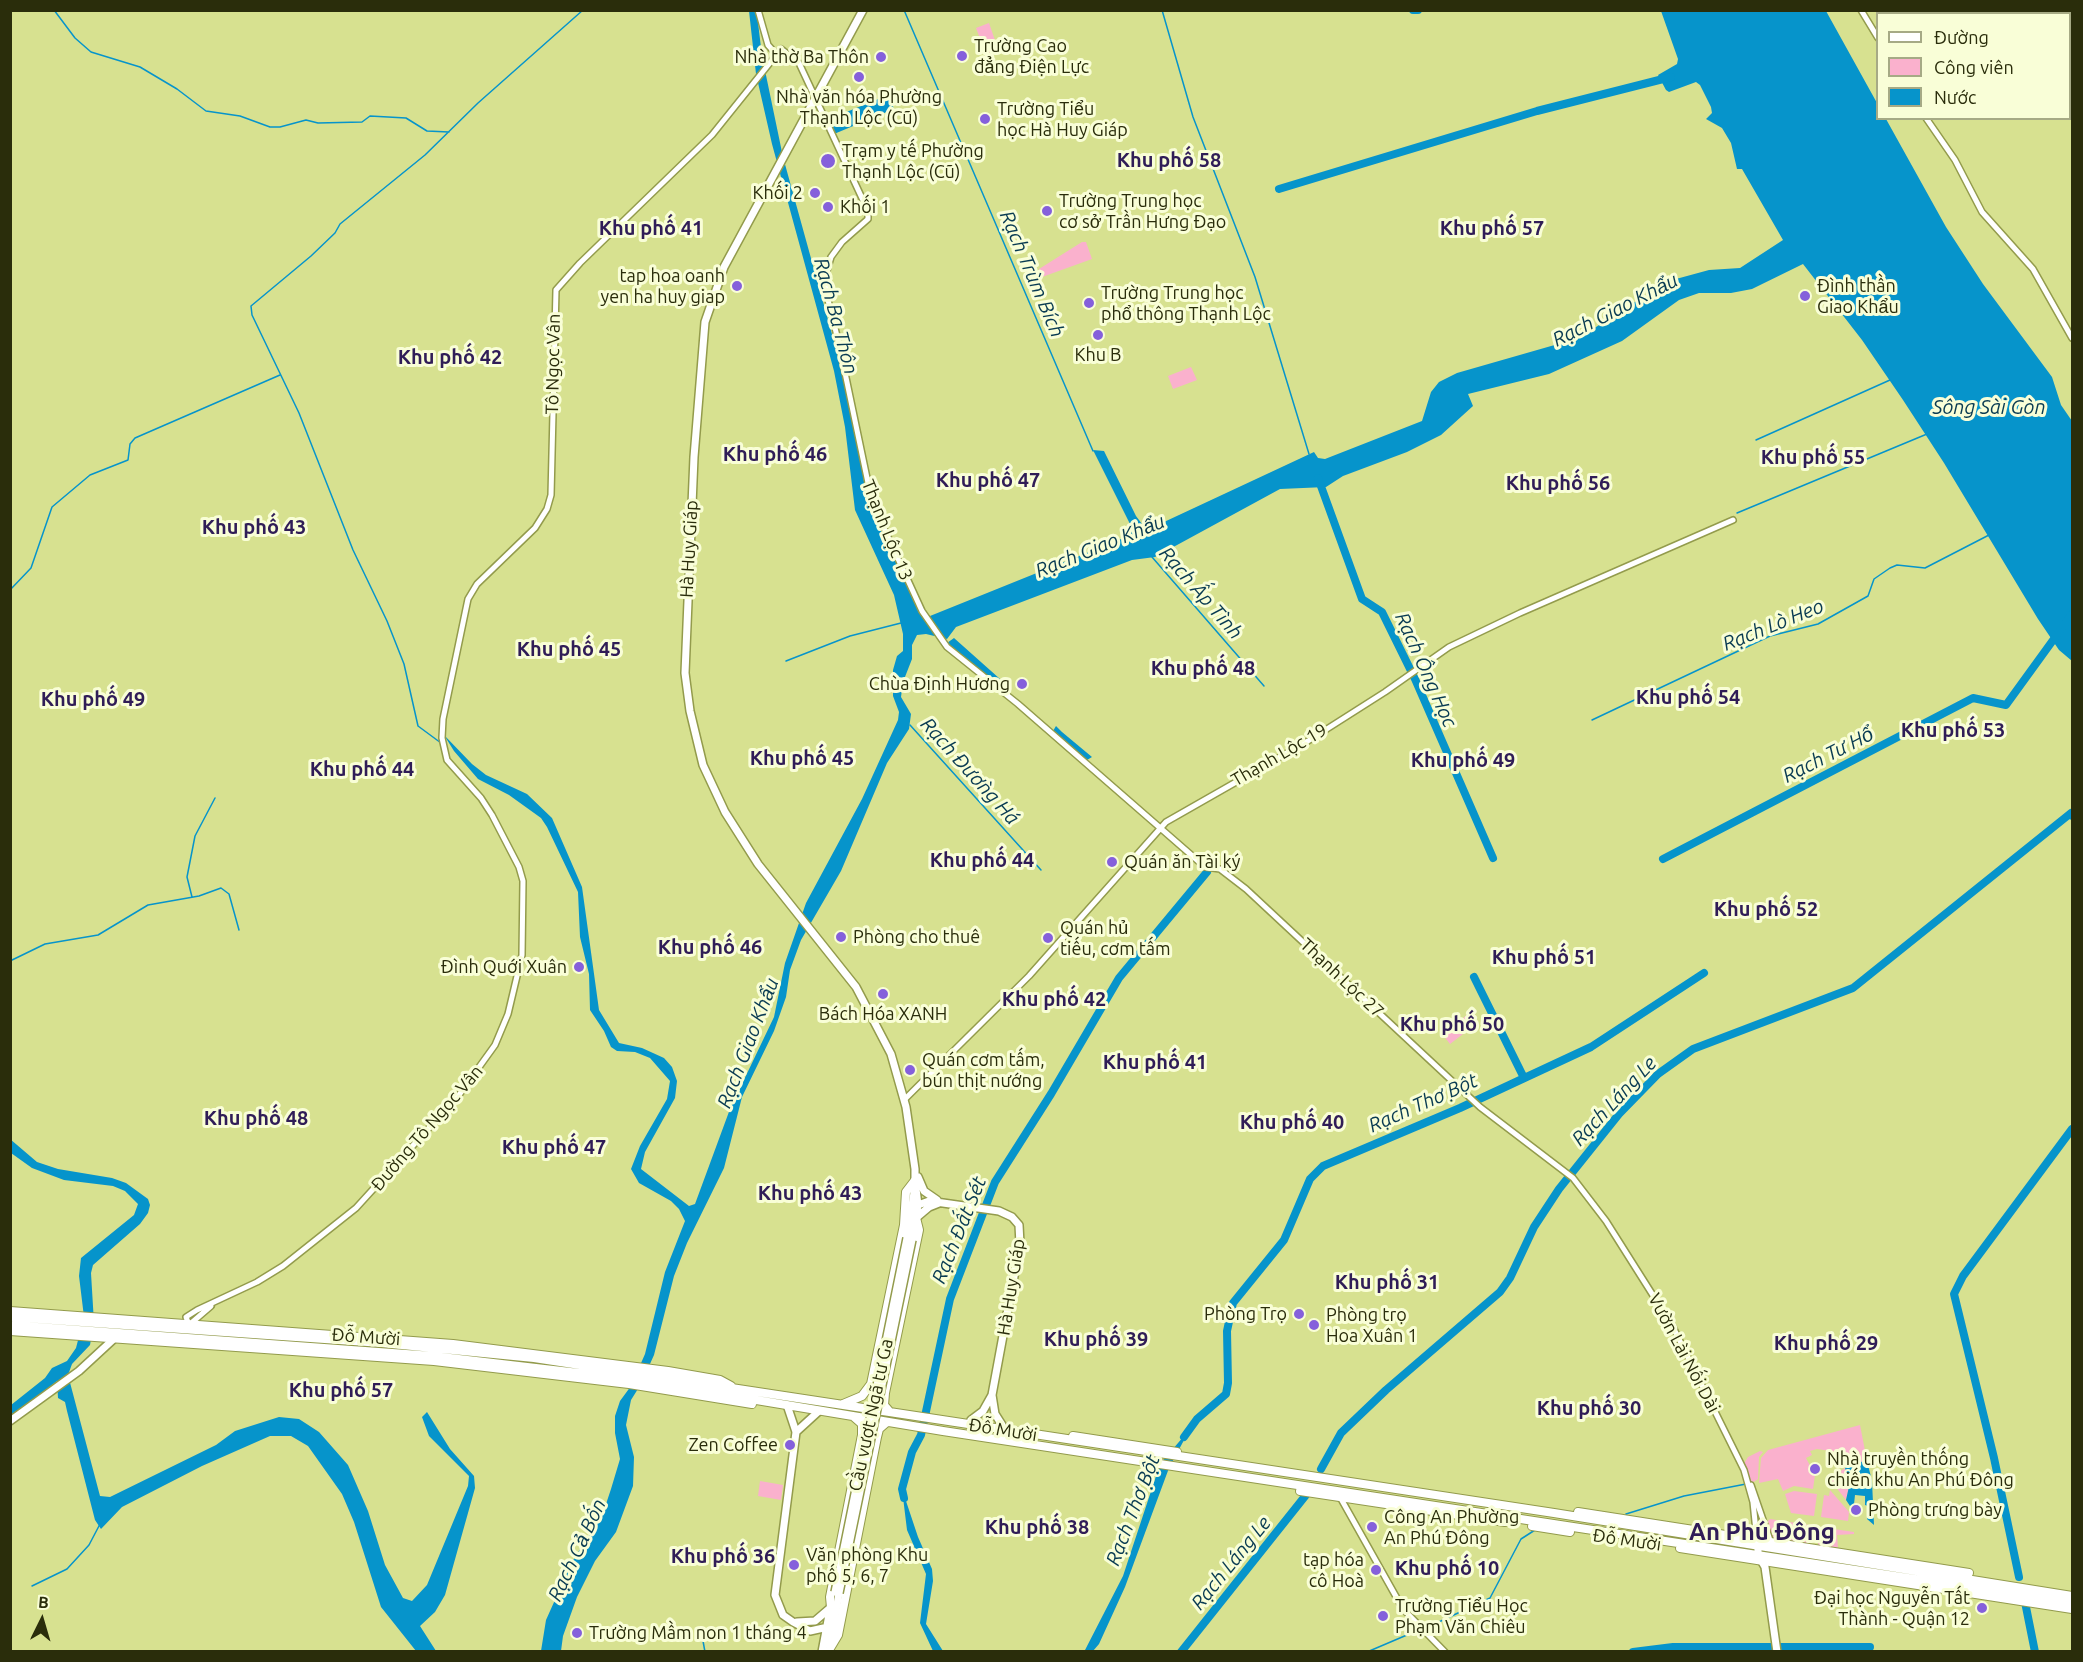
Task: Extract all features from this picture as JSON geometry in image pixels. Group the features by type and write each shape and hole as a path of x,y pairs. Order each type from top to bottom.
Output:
{"highway":[{"path":"839,1405 856,1400 869,1388 904,1225 906,1192 916,1183"},
{"path":"890,1412 884,1405 885,1393 919,1230 914,1215"},
{"path":"10,1311 97,1328"},
{"path":"10,1317 97,1328"},
{"path":"169,1329 176,1324"},
{"name":"Đỗ Mười","path":"97,1328 176,1324 188,1331"},
{"path":"10,1325 80,1326"},
{"path":"10,1331 80,1326"},
{"name":"Đỗ Mười","path":"97,1328 169,1329 501,1365 631,1375"},
{"name":"Đỗ Mười","path":"97,1328 118,1336 188,1331 448,1349 631,1375"},
{"path":"631,1375 655,1379"},
{"path":"631,1375 655,1379"},
{"name":"Đỗ Mười","path":"655,1379 737,1396 890,1412 2073,1591"},
{"name":"Đỗ Mười","path":"655,1379 720,1380 737,1396 766,1406 777,1403 939,1433 2073,1609"},
{"path":"869,1388 879,1395 885,1393"},
{"path":"831,1607 832,1584 862,1435 862,1424 853,1416"},
{"name":"Đỗ Mười","path":"953,1422 971,1420 1160,1452"},
{"path":"827,1651 838,1635 879,1430 886,1422"},
{"path":"1015,1432 1028,1429"},
{"path":"862,1435 867,1430 873,1430 878,1437"},
{"name":"Đỗ Mười","path":"1764,1560 2073,1603"},
{"name":"Đỗ Mười","path":"2024,1584 2073,1596"}],"main road":[{"path":"814,99 863,10"},
{"name":"Hà Huy Giáp","path":"814,99 723,267 704,328 687,568 685,673 690,711 703,765 715,792 758,864 841,966 873,1016 891,1054 905,1099"},
{"path":"905,1099 918,1205 914,1215"},
{"path":"915,1169 924,1191 942,1203"},
{"path":"914,1215 916,1183"},
{"name":"Hà Huy Giáp","path":"918,1205 929,1201 992,1209 1016,1220 1020,1235 992,1395 995,1414 1002,1425"},
{"path":"914,1215 942,1203"},
{"name":"Cầu vượt Ngã tư Ga","path":"837,1592 914,1215"},
{"path":"10,1421 72,1376 118,1336"},
{"name":"Hà Huy Giáp","path":"971,1420 983,1411 992,1395"},
{"path":"787,1405 796,1432 775,1595 783,1616 810,1631 827,1651"},
{"path":"796,1432 819,1411"},
{"path":"1757,1543 1764,1560 1777,1649"},
{"path":"1764,1560 1771,1544"},
{"path":"831,1624 831,1607 837,1592"},
{"path":"827,1651 837,1592"},
{"path":"793,1622 815,1621 831,1607"},
{"path":"810,1631 831,1624"}],"street":[{"path":"758,10 765,35 776,54"},
{"path":"1861,10 1876,35"},
{"path":"765,35 799,63 814,99"},
{"name":"Tô Ngọc Vân","path":"445,754 442,738 449,680 468,599 477,584 535,528 548,509 552,493 556,290 580,263 712,135 755,84 776,54 782,50"},
{"name":"Thạnh Lộc 13","path":"814,99 869,215 831,257 825,277 826,292 872,502 921,611 941,640 1160,827"},
{"path":"1927,120 1955,160 1982,212 2033,269 2073,338"},
{"name":"Thạnh Lộc 19","path":"905,1099 1029,976 1160,827 1232,782 1308,741 1449,648 1502,621 1733,520"},
{"name":"Đường Tô Ngọc Vân","path":"188,1331 212,1305 283,1266 356,1208 459,1095 495,1045 508,1014 522,955 523,881 519,867 482,798 450,765 445,754"},
{"name":"Thạnh Lộc 27","path":"1160,827 1205,867 1220,869 1246,889 1476,1102 1571,1176"},
{"name":"Vườn Lài Nối Dài","path":"1571,1176 1606,1221 1664,1310 1748,1481 1757,1543"},
{"path":"1748,1481 1755,1492 1771,1544"},
{"path":"1340,1495 1403,1609 1445,1652"}],"green space":[{"path":"989,23 998,49 986,54 976,28"},
{"path":"1082,242 1086,242 1092,259 1042,277 1039,269"},
{"path":"1191,367 1197,380 1173,389 1168,376"},
{"path":"1468,1014 1476,1024 1450,1044 1443,1035"},
{"path":"1860,1425 1867,1461 1848,1466 1844,1461 1842,1463 1839,1459 1843,1456 1837,1452 1817,1449 1810,1451 1812,1455 1806,1458 1815,1475 1813,1489 1794,1486 1783,1491 1778,1479 1759,1483 1761,1458 1768,1450"},
{"path":"1760,1451 1763,1452 1759,1457 1758,1479 1752,1483 1743,1465 1748,1457"},
{"path":"1845,1468 1850,1482 1846,1500 1835,1486 1831,1485 1832,1477"},
{"path":"760,1481 783,1485 781,1500 758,1496"},
{"path":"1830,1490 1849,1512 1848,1521 1821,1517 1824,1495 1829,1496"},
{"path":"1794,1491 1817,1494 1814,1516 1791,1513 1785,1494"},
{"path":"1770,1519 1809,1525 1811,1529 1809,1544 1773,1538 1768,1521"},
{"path":"1820,1527 1854,1532 1854,1534 1837,1535 1838,1548 1818,1545"}],"water":[{"name":"Sông Sài Gòn","path":"749,11 756,11 757,14 762,56 783,157 843,374 858,440 866,495 919,613 930,616 1131,535 1132,528 1093,450 1104,451 1136,516 1145,528 1149,529 1314,452 1318,458 1325,459 1422,421 1431,392 1439,382 1457,373 1579,338 1641,298 1676,279 1709,270 1740,268 1783,240 1742,169 1737,169 1731,143 1722,128 1706,119 1712,113 1711,107 1700,85 1696,82 1669,92 1658,75 1677,64 1678,59 1661,11 1826,11 1876,101 1876,120 1887,120 1946,227 1983,284 2052,377 2061,405 2072,421 2072,661 2059,650 2038,619 1944,463 1903,400 1862,340 1803,264 1752,289 1731,293 1699,293 1679,300 1622,341 1549,374 1468,394 1473,406 1441,435 1407,452 1343,476 1326,487 1280,489 1155,557 1132,560 956,627 947,639 926,634 917,635 912,645 912,659 903,682 901,697 911,714 909,729 887,763 841,871 801,940 790,970 786,997 774,1031 742,1097 724,1168 687,1243 674,1276 654,1355 631,1400 626,1425 634,1457 633,1486 616,1532 595,1561 577,1597 563,1636 561,1651 541,1651 546,1620 572,1562 603,1513 620,1459 615,1433 615,1416 620,1401 631,1386 645,1354 665,1272 685,1221 679,1209 671,1201 639,1183 631,1169 640,1146 667,1099 670,1081 650,1058 635,1052 617,1051 611,1047 604,1031 590,1010 589,974 580,937 578,892 547,827 541,818 509,795 478,779 454,751 444,735 486,775 527,794 552,818 582,887 599,1010 619,1043 642,1048 664,1058 672,1067 677,1081 675,1098 645,1152 641,1169 689,1206 695,1204 730,1109 774,1017 785,963 806,903 862,799 898,720 899,712 893,696 893,670 897,656 903,651 903,634 894,595 855,510 845,427 834,371 772,144 756,74"},
{"path":"888,95 894,109 834,134 827,120"},
{"path":"954,638 1009,687 1007,692 947,643"},
{"path":"1056,726 1092,757 1087,760 1053,731"},
{"path":"10,1139 37,1162 58,1169 112,1178 126,1183 148,1199 150,1205 148,1213 140,1224 93,1265 91,1273 94,1323 90,1345 72,1364 68,1375 100,1496 110,1497 216,1445 235,1431 279,1417 299,1419 319,1432 348,1465 368,1511 385,1565 403,1598 412,1601 427,1585 468,1486 469,1476 429,1436 422,1417 427,1412 450,1449 474,1476 475,1488 445,1595 435,1612 420,1626 436,1651 416,1651 381,1607 354,1522 342,1494 308,1446 291,1436 270,1436 202,1466 122,1507 101,1529 95,1520 65,1402 58,1398 57,1381 11,1419 11,1405 45,1378 52,1368 67,1361 76,1348 84,1317 79,1276 81,1258 134,1215 138,1204 125,1191 113,1186 64,1180 32,1168 11,1153"},
{"path":"1190,1429 1169,1468 1125,1587 1099,1644 1093,1651 1084,1652 1123,1576 1160,1464"},
{"path":"1867,1461 1872,1481 1874,1525 1867,1519 1868,1506 1865,1505 1865,1496 1855,1495 1854,1504 1850,1506 1846,1500 1850,1482 1845,1468 1853,1463"},
{"path":"902,1489 918,1537 932,1569 933,1581 926,1624 943,1651 933,1651 920,1623 926,1574 907,1530"}],"waterway":[{"path":"54,10 75,38 91,52 140,67 177,89 206,111 240,116 270,127 280,127 306,120 318,123 362,122 370,116 406,118 427,131 449,132"},
{"path":"441,743 418,726 404,664 387,621 353,550 299,413 252,315 251,306 311,256 335,233 340,224 425,155 478,103 583,10"},
{"name":"Rạch Trùm Bích","path":"904,10 1093,451"},
{"path":"1162,10 1193,117 1255,277 1309,454"},
{"path":"1413,10 1418,10"},
{"path":"1279,189 1537,111 1671,77"},
{"path":"10,590 31,568 52,507 90,475 128,460 130,444 135,438 280,375"},
{"path":"1756,440 1890,380"},
{"path":"1737,513 1927,434"},
{"name":"Rạch Ông Học","path":"1318,478 1362,599 1382,612 1415,679 1493,858"},
{"name":"Rạch Lò Heo","path":"1592,720 1770,636 1818,624 1868,596 1874,579 1890,568 1897,565 1925,568 1989,535"},
{"name":"Rạch Ấp Tình","path":"1152,557 1264,686"},
{"name":"Rạch Tư Hổ","path":"1663,859 1973,698 2006,705 2072,614"},
{"path":"786,661 850,636 901,623"},
{"name":"Rạch Đường Há","path":"910,725 1041,870"},
{"path":"192,897 187,877 195,836 215,798"},
{"name":"Rạch Láng Le","path":"1321,1469 1341,1433 1386,1390 1500,1292 1510,1278 1534,1227 1559,1189 1619,1114 1658,1074 1693,1049 1853,988 2071,813 2072,816"},
{"name":"Rạch Đất Sét","path":"904,1498 902,1489 912,1452 921,1435 950,1299 995,1182 1051,1094 1119,978 1207,872"},
{"path":"10,961 45,944 98,935 148,905 199,896 221,888 229,894 239,930"},
{"name":"Rạch Thợ Bột","path":"1184,1437 1197,1419 1226,1394 1228,1383 1227,1331 1233,1303 1284,1240 1310,1179 1323,1166 1460,1108 1591,1047 1704,973"},
{"path":"1474,977 1524,1078"},
{"path":"2019,1577 1994,1458 1954,1294 1963,1276 2072,1129"},
{"path":"1626,1514 1684,1496 1746,1484"},
{"name":"Rạch Láng Le","path":"1181,1652 1306,1495"},
{"path":"32,1586 67,1569 89,1545 100,1524"},
{"path":"1426,1628 1490,1598 1521,1539 1535,1530"},
{"path":"2025,1602 2035,1652"},
{"path":"1367,1652 1421,1629"},
{"path":"703,1641 705,1652"},
{"path":"1633,1652 1673,1647 1870,1647"}],"place":[{"name":"Trường Cao đẳng Điện Lực","path":"962,56"},
{"name":"Nhà thờ Ba Thôn","path":"881,57"},
{"name":"Nhà văn hóa Phường Thạnh Lộc (Cũ)","path":"859,77"},
{"name":"Trường Tiểu học Hà Huy Giáp","path":"985,119"},
{"name":"Trạm y tế Phường Thạnh Lộc (Cũ)","path":"828,161"},
{"name":"Khối 2","path":"815,193"},
{"name":"Khối 1","path":"828,207"},
{"name":"Trường Trung học cơ sở Trần Hưng Đạo","path":"1047,211"},
{"name":"tap hoa oanh yen ha huy giap","path":"737,286"},
{"name":"Đình thần Giao Khẩu","path":"1805,296"},
{"name":"Trường Trung học phổ thông Thạnh Lộc","path":"1089,303"},
{"name":"Khu B","path":"1098,335"},
{"name":"Chùa Định Hương","path":"1022,684"},
{"name":"Quán ăn Tài ký","path":"1112,862"},
{"name":"Phòng cho thuê","path":"841,937"},
{"name":"Quán hủ tiếu, cơm tấm","path":"1048,938"},
{"name":"Đình Quới Xuân","path":"579,967"},
{"name":"Bách Hóa XANH","path":"883,994"},
{"name":"Quán cơm tấm, bún thịt nướng","path":"910,1070"},
{"name":"Phòng Trọ","path":"1299,1314"},
{"name":"Phòng trọ Hoa Xuân 1","path":"1314,1325"},
{"name":"Zen Coffee","path":"790,1445"},
{"name":"Nhà truyền thống chiến khu An Phú Đông","path":"1815,1469"},
{"name":"Phòng trưng bày","path":"1856,1510"},
{"name":"Công An Phường An Phú Đông","path":"1372,1527"},
{"name":"Văn phòng Khu phố 5, 6, 7","path":"794,1565"},
{"name":"tạp hóa cô Hoà","path":"1376,1570"},
{"name":"Đại học Nguyễn Tất Thành - Quận 12","path":"1982,1608"},
{"name":"Trường Tiểu Học Phạm Văn Chiêu","path":"1383,1616"},
{"name":"Trường Mầm non 1 tháng 4","path":"577,1633"}],"district":[{"name":"Khu phố 58","path":"1169,160"},
{"name":"Khu phố 41","path":"651,228"},
{"name":"Khu phố 57","path":"1492,228"},
{"name":"Khu phố 42","path":"450,357"},
{"name":"Khu phố 46","path":"775,454"},
{"name":"Khu phố 55","path":"1813,457"},
{"name":"Khu phố 47","path":"988,480"},
{"name":"Khu phố 56","path":"1558,483"},
{"name":"Khu phố 43","path":"254,527"},
{"name":"Khu phố 45","path":"569,649"},
{"name":"Khu phố 48","path":"1203,668"},
{"name":"Khu phố 54","path":"1688,697"},
{"name":"Khu phố 49","path":"93,699"},
{"name":"Khu phố 53","path":"1953,730"},
{"name":"Khu phố 45","path":"802,758"},
{"name":"Khu phố 49","path":"1463,760"},
{"name":"Khu phố 44","path":"362,769"},
{"name":"Khu phố 44","path":"982,860"},
{"name":"Khu phố 52","path":"1766,909"},
{"name":"Khu phố 46","path":"710,947"},
{"name":"Khu phố 51","path":"1544,957"},
{"name":"Khu phố 42","path":"1054,999"},
{"name":"Khu phố 50","path":"1452,1024"},
{"name":"Khu phố 41","path":"1155,1062"},
{"name":"Khu phố 48","path":"256,1118"},
{"name":"Khu phố 40","path":"1292,1122"},
{"name":"Khu phố 47","path":"554,1147"},
{"name":"Khu phố 43","path":"810,1193"},
{"name":"Khu phố 31","path":"1387,1282"},
{"name":"Khu phố 39","path":"1096,1339"},
{"name":"Khu phố 29","path":"1826,1343"},
{"name":"Khu phố 57","path":"341,1390"},
{"name":"Khu phố 30","path":"1589,1408"},
{"name":"Khu phố 38","path":"1037,1527"},
{"name":"An Phú Đông","path":"1762,1532"},
{"name":"Khu phố 36","path":"723,1556"},
{"name":"Khu phố 10","path":"1447,1568"}],"water label":[{"name":"Rạch Giao Khẩu","path":"1615,310"},
{"name":"Rạch Ba Thôn","path":"836,316"},
{"name":"Rạch Giao Khẩu","path":"1100,546"},
{"name":"Rạch Giao Khẩu","path":"748,1043"},
{"name":"Rạch Cả Bốn","path":"577,1550"}]}
